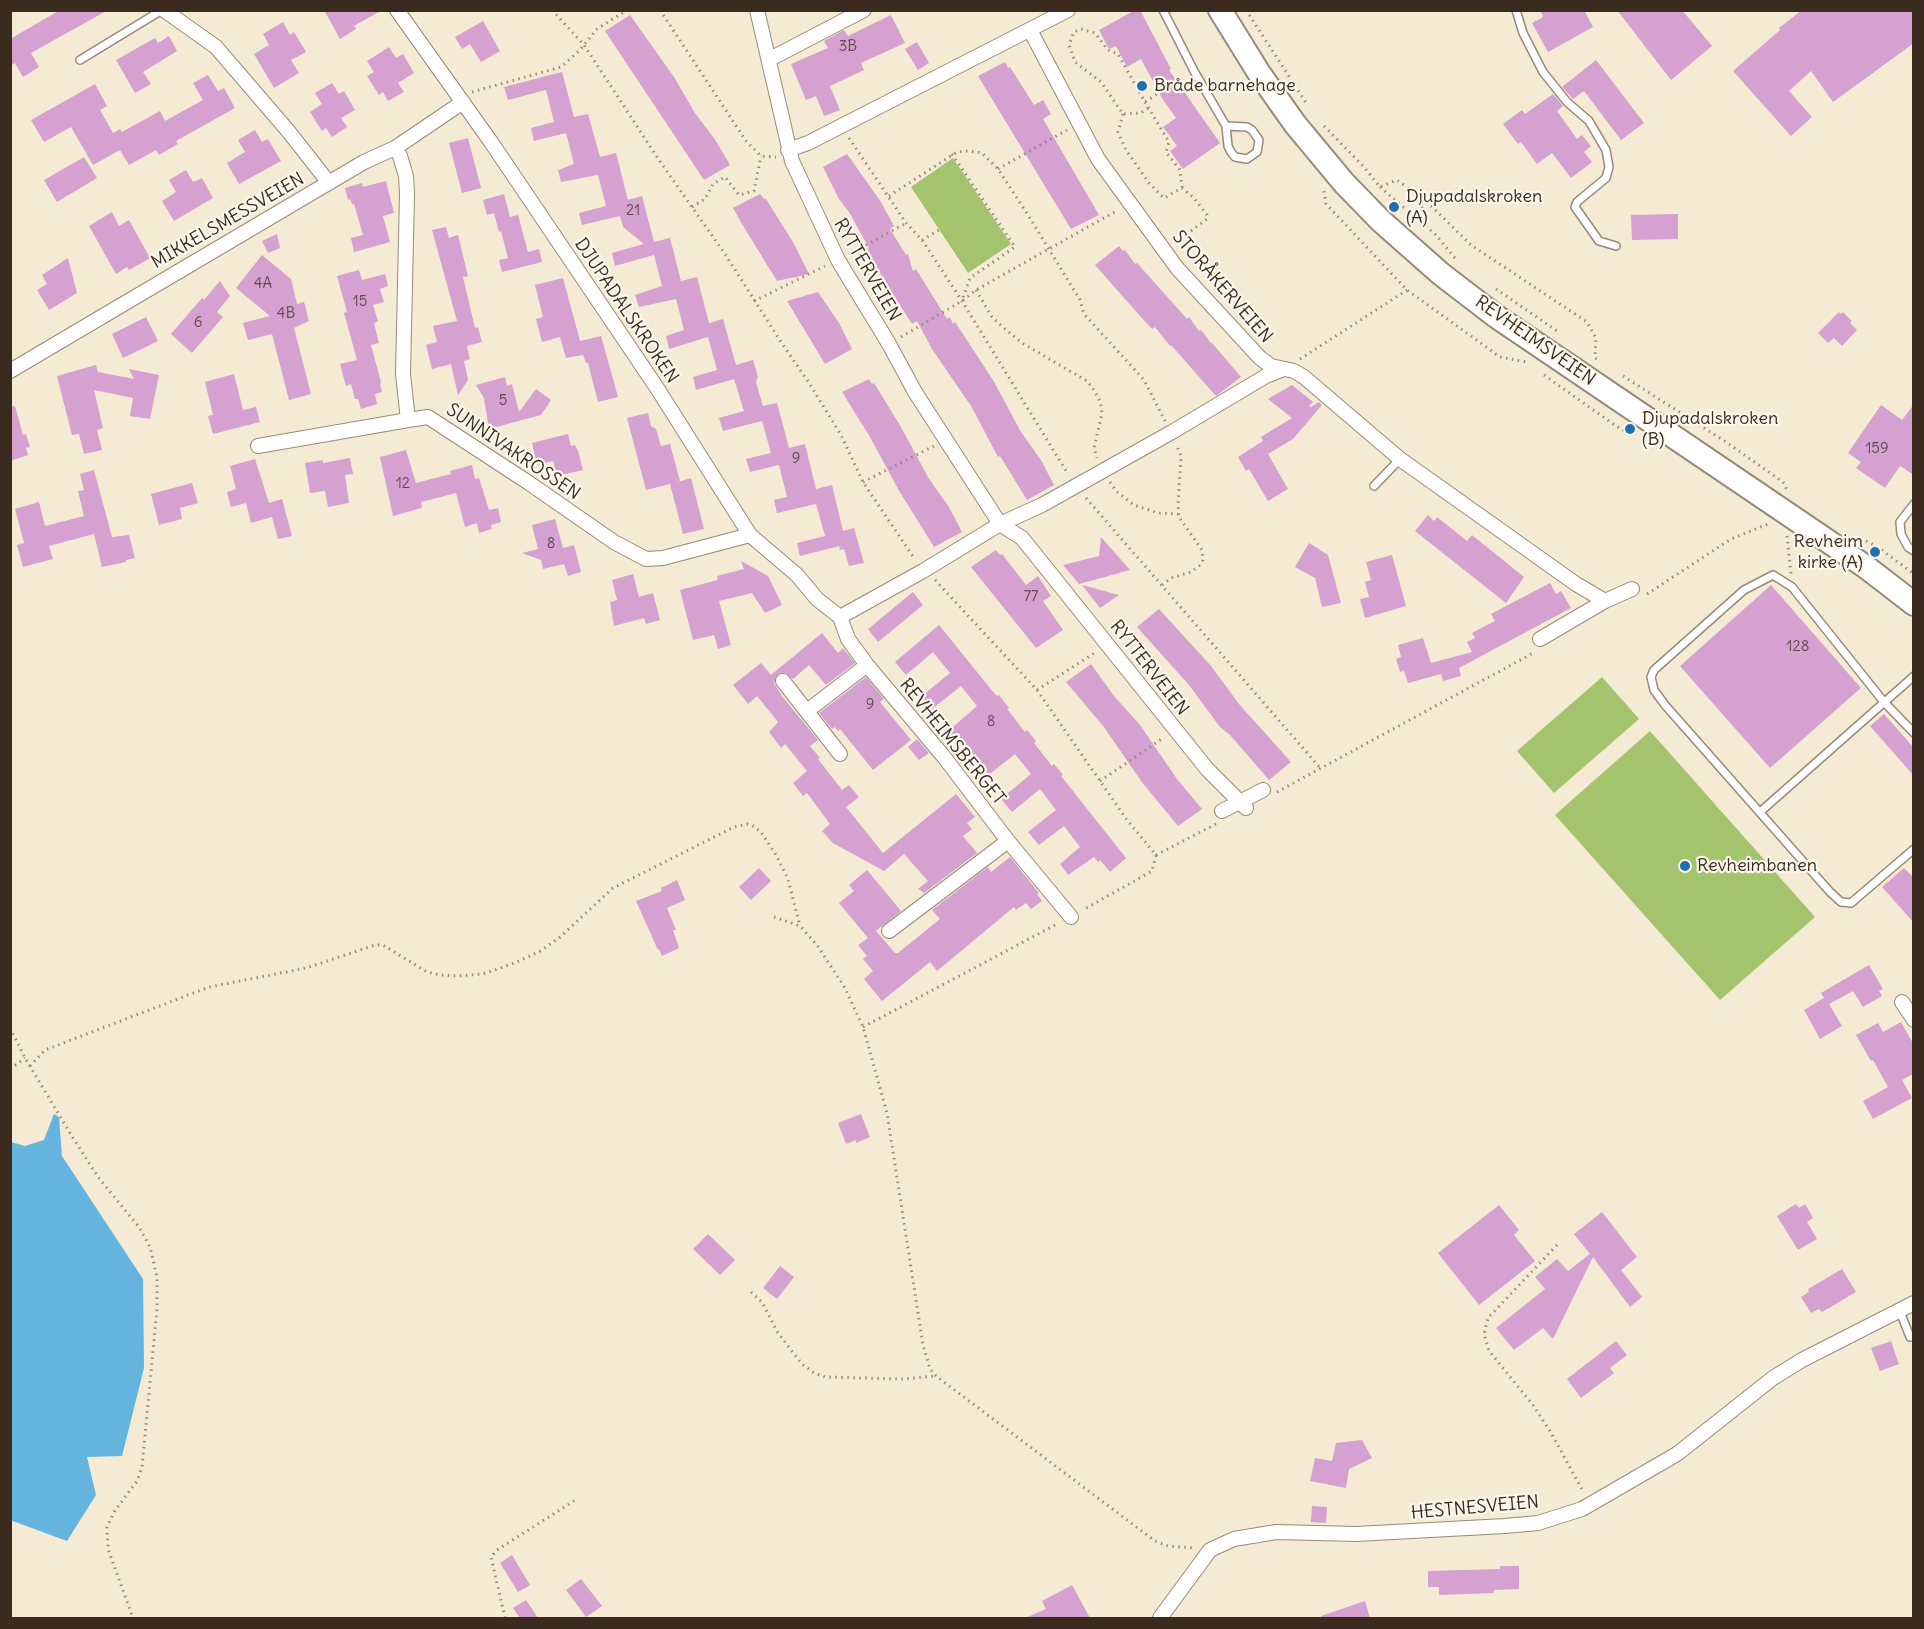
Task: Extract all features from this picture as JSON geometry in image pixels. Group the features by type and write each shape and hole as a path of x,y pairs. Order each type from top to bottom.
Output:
{"main road":[{"name":"REVHEIMSVEIEN","path":"1220,10 1265,82 1295,124 1344,183 1381,221 1441,274 1497,317 1866,567 1914,604"}],"street":[{"path":"163,10 216,48 289,132 329,183"},
{"name":"DJUPADALSKROKEN","path":"397,10 463,102 657,388 750,535 796,575 817,599 840,616"},
{"name":"RYTTERVEIEN","path":"757,10 770,59 790,156 838,260 890,344 915,392 1000,524 1022,538 1163,713 1174,730 1207,769 1243,804"},
{"path":"770,59 864,10"},
{"path":"790,156 841,126 1068,10"},
{"name":"STORÅKERVEIEN","path":"1030,30 1098,159 1177,268 1260,358 1271,366 1294,371 1304,377 1400,459 1576,584 1605,601"},
{"name":"MIKKELSMESSVEIEN","path":"10,371 364,162 395,148 463,102"},
{"path":"395,148 406,176 407,194 403,374 408,420"},
{"path":"840,616 923,571 1000,524 1042,505 1103,471 1266,376 1284,369"},
{"name":"SUNNIVAKROSSEN","path":"258,446 428,417 614,542 646,559 663,558 750,535"},
{"path":"1539,645 1605,601 1636,593"},
{"name":"REVHEIMSBERGET","path":"840,616 848,639 867,665 944,757 1008,841 1071,917"},
{"path":"807,711 867,665"},
{"path":"783,681 840,754"},
{"path":"1220,817 1269,791"},
{"path":"889,931 1008,841"},
{"path":"1902,1002 1914,1020"},
{"name":"HESTNESVEIEN","path":"1210,1550 1234,1539 1276,1532 1378,1533 1527,1524 1566,1515 1590,1505 1677,1454 1773,1378 1802,1360 1914,1303"},
{"path":"1160,1618 1210,1550"}],"lane":[{"path":"80,60 163,10"},
{"path":"1163,10 1226,126 1228,146 1235,156 1247,159 1257,152 1259,140 1252,130 1247,127 1226,126"},
{"path":"1516,10 1523,33 1543,72 1567,102 1589,121 1606,150 1609,167 1606,178 1576,202 1575,207 1599,241 1616,246"},
{"path":"1374,486 1400,459"},
{"path":"1914,504 1900,522 1901,534 1908,547 1914,551"},
{"path":"1914,733 1884,702 1792,586 1773,575 1744,590 1654,670 1651,677 1654,690 1665,705 1841,902 1851,903 1914,849"},
{"path":"1760,812 1914,676"},
{"path":"1899,1309 1910,1337 1914,1336"}],"path":[{"path":"552,10 584,45 661,164 725,254 841,435 863,482 892,528 923,571 932,577 1038,690 1127,820 1156,855"},
{"path":"463,102 470,93 561,67 579,51 597,29 627,10"},
{"path":"660,10 746,141 761,156 790,156"},
{"path":"1246,10 1310,108"},
{"path":"1123,114 1101,82 1075,62 1069,45 1074,33 1081,29 1095,33 1108,50 1118,54 1169,141 1166,152 1180,170 1182,188 1204,211 1207,219 1172,245"},
{"path":"1145,102 1194,70"},
{"path":"1123,114 1141,113 1148,108"},
{"path":"1123,114 1118,132 1126,150 1149,183 1164,198 1182,188"},
{"path":"998,169 1079,123"},
{"path":"841,126 962,301 1076,486 1321,769"},
{"path":"1324,126 1380,187 1436,235 1459,264"},
{"path":"889,196 957,152 982,153 998,169 1080,300 1084,314 1144,380 1172,432 1181,456 1178,514 1185,529 1202,550 1203,560 1191,572 1162,585"},
{"path":"952,154 1015,247 970,278 962,301"},
{"path":"692,207 705,199 713,184 725,177 739,195 754,191 761,156"},
{"path":"1380,187 1397,180 1427,201 1472,245 1587,322 1596,338 1595,358"},
{"path":"1414,218 1427,201"},
{"path":"890,344 962,301 976,290 1130,203"},
{"path":"922,240 939,230"},
{"path":"1488,284 1566,338"},
{"path":"976,290 992,317 1005,329 1022,343 1087,381 1094,390 1100,401 1102,413 1094,448 1103,471 1116,491 1134,505 1158,513 1178,514"},
{"path":"1284,369 1407,290"},
{"path":"1585,351 1604,364"},
{"path":"1614,370 1726,442 1783,482 1787,491"},
{"path":"863,482 946,440"},
{"path":"1636,593 1731,539 1770,523"},
{"path":"1787,534 1792,586"},
{"path":"1859,538 1876,546 1914,574"},
{"path":"1038,690 1107,645"},
{"path":"1269,791 1321,769 1539,645"},
{"path":"1100,781 1174,730"},
{"path":"863,1027 1071,917 1152,871 1156,855 1220,817"},
{"path":"30,1066 45,1050 209,987 306,968 375,945 383,945 427,972 440,975 483,974 539,952 559,938 613,888 734,826 747,824 753,826 761,832 788,879 800,926 832,965 863,1027 887,1113 923,1345 930,1369 936,1376 1155,1541 1168,1546 1210,1550"},
{"path":"774,917 800,926"},
{"path":"10,1028 25,1058 98,1177 139,1227 150,1247 158,1277 142,1467 137,1481 114,1512 107,1527 108,1548 133,1618"},
{"path":"10,1069 25,1058"},
{"path":"1557,1245 1488,1318 1484,1334 1489,1351 1538,1413 1590,1505"},
{"path":"751,1292 762,1302 778,1333 802,1364 825,1377 903,1379 936,1376"},
{"path":"505,1618 491,1557 497,1550 577,1499"}],"green space":[{"path":"953,158 1011,244 968,273 911,187"},
{"path":"1602,677 1639,719 1554,793 1517,751"},
{"name":"Revheimbanen","path":"1650,731 1815,917 1720,1000 1555,815"}],"water":[{"path":"54,1114 59,1117 62,1156 143,1279 144,1368 122,1456 87,1457 96,1495 67,1541 10,1520 11,1142 25,1146 44,1140"}],"building":[{"path":"60,10 108,10 31,53 39,67 23,77 15,63 10,66 10,39"},
{"path":"324,10 382,10 354,26 356,29 340,39"},
{"path":"1135,10 1140,10 1171,69 1169,70 1220,143 1183,169 1170,151 1177,146 1163,127 1176,118 1162,98 1141,59 1127,67 1116,46 1109,49 1099,30"},
{"path":"1540,10 1584,10 1593,27 1548,52 1532,23 1543,17"},
{"path":"1617,10 1682,10 1712,46 1671,80"},
{"path":"1802,10 1914,10 1914,43 1833,102 1811,71 1789,91 1812,117 1791,136 1733,71"},
{"path":"630,15 674,77 730,165 704,180 605,31"},
{"path":"891,15 905,43 861,63 864,70 830,86 840,110 824,116 816,96 806,100 791,64 828,48 824,41 844,30 848,36"},
{"path":"483,21 500,51 481,62 470,44 462,49 455,37"},
{"path":"283,22 290,35 294,32 306,52 291,60 299,73 274,88 254,54 269,45 263,34"},
{"path":"169,36 177,51 143,72 151,84 135,93 116,60 155,38 158,43"},
{"path":"917,42 929,63 918,70 905,49"},
{"path":"389,47 396,58 403,54 414,73 398,83 404,92 388,101 383,92 379,95 367,76 374,72 367,61"},
{"path":"1596,60 1644,123 1621,140 1584,91 1573,99 1562,87"},
{"path":"1005,62 1034,105 1043,100 1051,114 1043,119 1099,215 1071,229 978,76"},
{"path":"562,72 574,117 588,114 600,157 616,153 628,200 642,196 654,242 670,238 681,281 697,277 709,323 723,319 736,365 753,360 763,406 777,403 789,448 805,444 816,489 832,485 843,531 854,528 864,563 849,566 844,549 840,550 839,546 800,556 797,543 825,536 816,504 777,513 774,500 787,497 779,465 750,472 746,459 771,453 762,421 723,431 719,418 744,411 734,379 696,390 693,377 717,370 708,337 669,349 666,336 684,330 676,299 639,307 635,295 662,286 654,255 615,266 612,253 644,244 623,227 620,216 582,225 579,213 606,206 598,175 561,182 558,170 574,164 566,133 534,141 531,128 554,122 546,90 508,100 504,87"},
{"path":"208,75 218,91 224,88 235,108 176,141 178,144 159,155 156,150 129,165 120,150 93,165 71,127 44,142 31,120 95,84 107,106 100,110 113,133 120,129 122,132 160,111 165,121 203,100 193,83"},
{"path":"332,83 339,94 344,91 355,110 341,118 347,127 332,137 326,128 322,131 310,112 322,104 315,93"},
{"path":"1553,94 1563,106 1557,111 1577,139 1582,135 1591,146 1584,152 1592,162 1571,178 1552,153 1537,164 1521,142 1518,144 1503,124 1522,110 1525,114"},
{"path":"255,130 262,142 268,139 281,161 239,184 227,163 245,152 238,140"},
{"path":"468,138 481,188 462,193 449,143"},
{"path":"847,154 881,202 894,226 890,229 906,255 908,254 913,271 916,269 947,319 950,317 953,324 955,322 993,380 1021,432 1041,460 1054,485 1027,500 1000,456 998,457 971,406 932,349 917,321 912,324 884,280 871,258 867,249 869,248 839,199 823,167"},
{"path":"84,157 97,178 57,202 44,180"},
{"path":"186,170 193,182 202,178 213,198 174,221 162,201 176,192 169,180"},
{"path":"386,181 394,213 383,216 390,242 354,252 351,238 363,235 354,204 350,199 348,200 345,188 362,183 363,187"},
{"path":"504,194 510,217 518,215 528,252 539,249 542,262 502,272 499,260 508,258 501,231 499,232 494,213 487,215 483,200"},
{"path":"760,194 766,199 793,242 809,274 777,281 742,224 733,208"},
{"path":"112,212 119,226 129,220 150,258 129,270 127,267 116,274 89,226"},
{"path":"1678,214 1678,239 1632,240 1631,215"},
{"path":"446,227 449,238 458,235 468,276 463,277 475,328 478,327 482,342 467,346 470,359 464,361 468,380 458,395 451,364 432,369 426,345 437,342 433,326 457,321 432,230"},
{"path":"277,234 280,248 268,253 262,241"},
{"path":"1119,246 1187,319 1189,317 1241,377 1216,396 1155,327 1152,329 1095,265"},
{"path":"262,255 291,279 297,304 304,302 309,321 294,328 311,394 289,400 272,334 248,340 243,323 270,316 236,288"},
{"path":"68,258 77,293 49,310 37,290 47,284 42,275"},
{"path":"359,270 362,280 385,274 388,286 380,289 384,302 373,305 378,321 374,323 379,343 371,345 382,392 375,394 377,404 361,409 358,399 355,399 351,384 346,386 340,364 357,360 337,276"},
{"path":"563,278 580,341 601,336 618,397 598,402 588,363 583,355 566,358 560,337 542,342 536,319 543,317 535,285"},
{"path":"220,281 230,296 217,312 223,317 192,353 171,334"},
{"path":"818,292 839,323 852,349 825,364 787,301"},
{"path":"1839,312 1841,314 1843,312 1852,321 1850,323 1857,330 1842,346 1834,338 1828,343 1818,333"},
{"path":"146,317 158,341 123,358 112,334"},
{"path":"96,365 98,372 134,379 129,369 159,375 150,419 130,416 133,398 94,390 103,428 97,430 102,450 84,454 79,434 72,435 57,376"},
{"path":"234,374 243,410 256,407 260,422 213,434 208,416 213,415 205,382"},
{"path":"505,377 507,386 512,384 519,412 536,389 551,400 541,415 489,429 484,398 476,385"},
{"path":"869,379 872,384 874,383 901,427 929,479 949,507 962,532 934,547 842,392"},
{"path":"1292,385 1313,402 1309,406 1319,402 1322,405 1293,439 1268,454 1288,489 1268,501 1249,469 1246,471 1238,457 1263,441 1261,437 1292,418 1268,399"},
{"path":"1914,404 1914,475 1900,466 1885,488 1856,468 1861,462 1848,453 1881,405 1902,420"},
{"path":"15,406 23,435 26,434 30,447 26,448 28,455 10,461 10,407"},
{"path":"648,413 651,426 656,429 661,446 670,444 680,481 675,483 691,478 704,529 683,534 670,484 646,490 627,418"},
{"path":"568,434 571,446 575,445 578,451 583,470 557,476 553,461 537,465 532,443"},
{"path":"406,450 416,483 451,474 450,471 472,465 475,479 479,478 489,510 498,508 501,522 491,525 492,529 479,533 477,523 465,527 456,493 421,502 422,508 393,516 380,457"},
{"path":"350,458 353,474 345,475 349,503 328,507 325,491 310,493 305,463 323,460 323,463"},
{"path":"255,459 269,503 282,499 292,536 278,539 272,517 251,523 246,503 231,507 227,492 236,489 230,466"},
{"path":"94,470 112,537 129,535 135,558 102,567 94,534 49,546 53,559 23,567 17,545 24,543 15,509 39,502 45,526 84,516 78,491 84,490 80,474"},
{"path":"192,483 198,503 180,508 182,519 159,525 151,494"},
{"path":"1428,515 1434,521 1437,517 1467,541 1472,535 1524,577 1506,603 1415,531"},
{"path":"555,519 563,548 574,545 581,572 568,576 564,564 543,569 541,560 522,553 538,549 532,525"},
{"path":"1101,537 1130,570 1079,584 1063,565 1099,556"},
{"path":"1309,543 1328,555 1341,603 1322,607 1315,578 1295,567"},
{"path":"996,550 1000,555 1002,554 1026,585 1038,576 1051,596 1043,601 1063,630 1036,648 971,567"},
{"path":"1392,555 1406,606 1365,618 1360,599 1369,597 1365,582 1371,580 1366,562"},
{"path":"741,561 768,576 782,605 765,613 752,593 719,601 731,645 718,649 714,635 693,640 680,590 718,580 717,576 744,569"},
{"path":"633,574 639,597 653,593 660,620 646,624 644,618 614,626 610,602 617,600 612,580"},
{"path":"1550,583 1556,594 1561,591 1571,608 1459,668 1461,676 1443,681 1441,674 1408,683 1404,671 1400,672 1396,659 1401,657 1398,645 1423,638 1431,663 1472,652 1467,642 1475,638 1472,633 1495,621 1491,614"},
{"path":"1082,585 1119,595 1100,608"},
{"path":"1771,585 1861,688 1770,768 1680,666"},
{"path":"913,592 923,605 878,642 868,629"},
{"path":"1159,609 1211,666 1239,704 1291,762 1269,780 1230,735 1220,727 1189,685 1137,627"},
{"path":"939,625 994,693 999,695 1025,732 1027,730 1036,741 1034,743 1052,766 1054,764 1063,775 1061,776 1126,858 1110,872 1100,860 1098,862 1094,857 1068,875 1060,864 1080,847 1064,826 1039,845 1028,832 1056,810 1040,789 1012,812 1001,799 1031,774 1015,754 985,778 960,744 958,746 947,732 977,706 961,686 932,709 922,696 950,673 933,652 906,675 895,662"},
{"path":"822,633 838,653 843,648 855,663 826,685 809,665 793,679 786,673 778,674 774,683 818,740 810,746 820,758 818,759 842,790 849,785 859,797 846,807 883,853 956,794 975,817 967,823 972,829 963,836 977,853 924,893 918,889 928,881 904,854 884,871 833,843 822,831 830,824 807,793 803,796 793,783 807,771 785,744 781,748 769,732 778,722 757,696 748,704 733,685 761,663 771,675"},
{"path":"1091,664 1114,696 1140,725 1177,779 1202,809 1178,826 1141,781 1104,727 1066,682"},
{"path":"866,677 884,699 880,702 911,740 873,770 840,729 838,731 835,727 832,729 819,713"},
{"path":"1884,714 1914,748 1914,776 1870,726"},
{"path":"917,739 929,753 919,760 908,747"},
{"path":"1010,857 1039,893 1037,894 1042,901 1031,909 1026,903 1016,910 1014,907 937,971 930,962 882,1001 864,979 873,971 863,959 867,956 858,945 868,938 839,903 854,891 849,885 867,870 901,911 876,931 895,953 898,953 940,919 932,910 988,867 991,872"},
{"path":"759,868 771,881 751,900 739,887"},
{"path":"1904,868 1914,878 1914,923 1882,887"},
{"path":"677,880 685,900 667,908 676,930 673,930 679,948 662,956 636,901 662,891 661,888"},
{"path":"1869,965 1883,989 1879,991 1882,996 1863,1007 1853,991 1829,1004 1842,1026 1820,1039 1804,1010 1824,998 1821,993"},
{"path":"1901,1022 1914,1045 1914,1073 1902,1080 1912,1098 1873,1119 1863,1101 1888,1087 1856,1035 1878,1023 1883,1032"},
{"path":"861,1114 870,1137 856,1143 856,1140 846,1144 838,1123"},
{"path":"1796,1204 1799,1208 1805,1204 1813,1218 1807,1222 1817,1239 1798,1250 1777,1216"},
{"path":"1499,1205 1519,1230 1514,1235 1535,1261 1479,1305 1438,1253"},
{"path":"1602,1212 1637,1257 1621,1270 1642,1297 1630,1307 1593,1257 1553,1339 1543,1328 1514,1350 1496,1328 1545,1289 1535,1277 1557,1259 1568,1271 1590,1254 1574,1234"},
{"path":"708,1234 735,1260 720,1275 693,1249"},
{"path":"780,1266 794,1277 777,1299 763,1288"},
{"path":"1842,1269 1856,1292 1822,1312 1819,1309 1811,1313 1801,1297 1809,1292 1808,1289"},
{"path":"1616,1341 1627,1355 1610,1368 1614,1373 1581,1398 1567,1379"},
{"path":"1891,1341 1899,1364 1880,1371 1871,1348"},
{"path":"1362,1440 1372,1458 1349,1469 1346,1488 1310,1481 1315,1458 1332,1461 1336,1443"},
{"path":"1312,1506 1327,1507 1326,1523 1311,1522"},
{"path":"512,1555 530,1585 518,1592 500,1563"},
{"path":"1500,1566 1519,1566 1519,1589 1494,1590 1494,1593 1439,1595 1439,1587 1428,1587 1428,1571 1500,1569"},
{"path":"581,1579 602,1606 586,1617 566,1590"},
{"path":"1072,1585 1090,1618 1025,1618 1046,1609 1042,1601"},
{"path":"526,1600 538,1618 520,1618 513,1608"},
{"path":"1365,1601 1370,1618 1321,1618 1321,1616"}],"place":[{"name":"Bråde barnehage","path":"1142,86"},
{"name":"Djupadalskroken (A)","path":"1394,207"},
{"name":"Djupadalskroken (B)","path":"1630,429"},
{"name":"Revheim kirke (A)","path":"1875,552"},
{"name":"Revheimbanen","path":"1685,866"}]}
